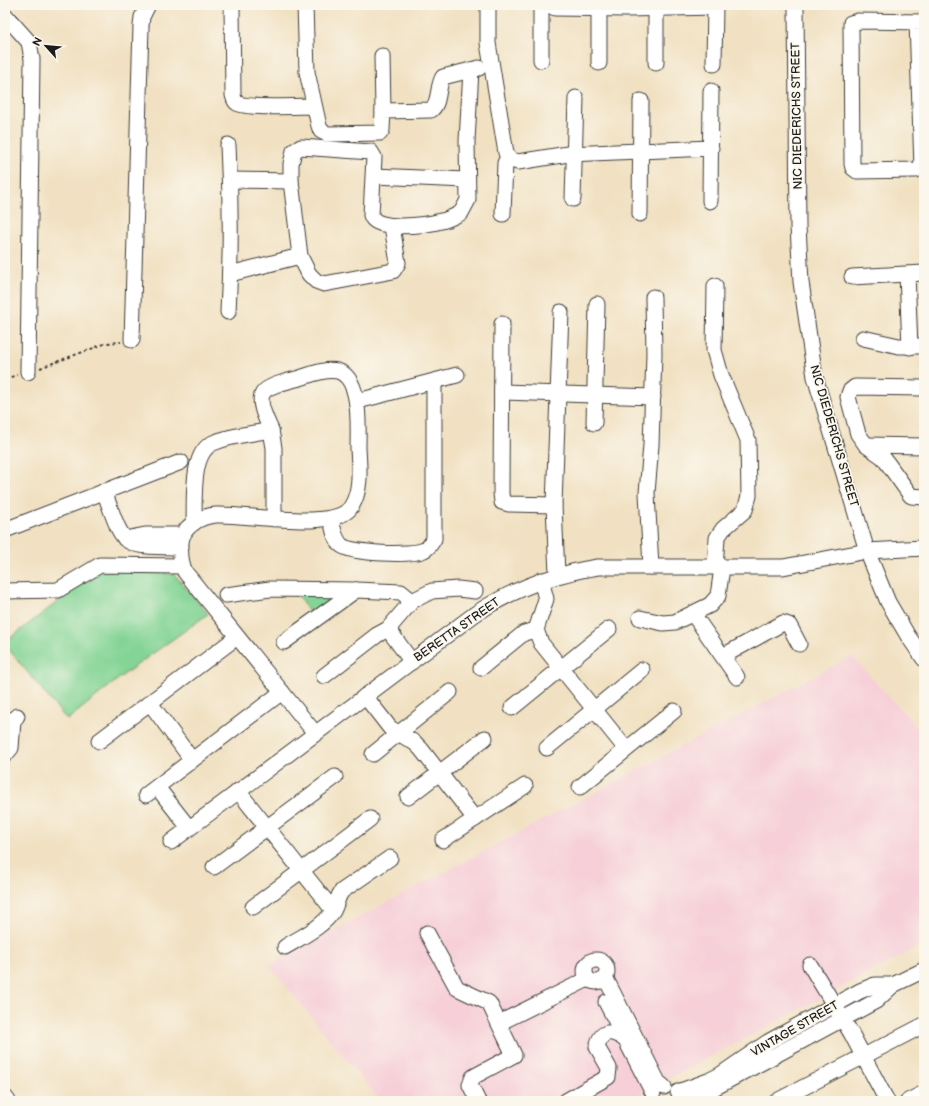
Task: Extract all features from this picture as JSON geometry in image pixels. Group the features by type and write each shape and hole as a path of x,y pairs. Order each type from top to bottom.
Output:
{"street":[{"path":"132,340 141,26 142,17 148,5"},
{"path":"232,5 234,101 248,106 314,106"},
{"path":"305,5 306,72 321,131 332,135 380,133 382,130 383,111 382,56"},
{"path":"488,5 488,44 496,100 508,156 511,160 518,162 574,154 711,148"},
{"path":"541,5 541,60"},
{"path":"549,5 554,8 715,6 714,64"},
{"name":"NIC DIEDERICHS STREET","path":"796,5 798,226 801,282 815,377 867,551 888,602 924,660"},
{"path":"656,6 656,63"},
{"path":"599,7 599,63"},
{"path":"5,15 29,42 32,59 28,372"},
{"path":"858,21 921,22 922,167 916,170 857,171 853,168 852,164 851,23 858,21"},
{"path":"383,111 433,109 443,77 492,65"},
{"path":"392,226 398,264 393,271 324,284 316,281 312,277 300,256 291,181 292,155 296,149 301,147 371,152 374,157 372,219 376,222 392,226 440,221 461,214 468,200 466,180 470,70"},
{"path":"710,201 711,91"},
{"path":"573,199 576,98"},
{"path":"640,214 641,101"},
{"path":"228,145 230,180 230,274 228,312"},
{"path":"503,214 505,163 508,156"},
{"path":"374,176 466,180"},
{"path":"230,180 291,181"},
{"path":"230,274 300,256"},
{"path":"852,276 924,273"},
{"path":"863,338 917,346 907,274"},
{"path":"640,618 669,623 675,622 710,605 718,596 717,538 723,529 745,510 749,496 748,440 721,375 714,350 715,286"},
{"path":"651,567 648,493 653,396 653,297"},
{"path":"594,423 597,304"},
{"path":"557,575 554,505 561,312"},
{"path":"502,324 502,502 509,504 554,505"},
{"path":"194,523 215,515 274,519 331,519 350,509 357,494 359,481 358,401 345,375 336,370 328,370 283,382 265,390 262,394 261,400 271,430 274,448 274,519"},
{"path":"358,401 457,375"},
{"path":"331,519 337,539 347,549 369,553 418,552 430,545 434,539 434,382"},
{"path":"924,388 855,387 850,391 848,397 858,434 866,445 883,457 911,496 924,497"},
{"path":"502,392 559,392 653,396"},
{"path":"271,430 224,439 212,443 199,456 194,523 181,541 182,566 185,572 315,733"},
{"path":"866,445 924,446"},
{"path":"5,530 181,462"},
{"path":"104,491 116,526 124,539 129,543 140,546 181,541"},
{"name":"BERETTA STREET","path":"171,842 315,733 493,602 513,591 541,580 557,575 598,567 783,567 867,551 924,548"},
{"path":"5,591 58,590 100,565 182,566"},
{"path":"541,580 546,600 536,630 541,643 626,749"},
{"path":"226,595 270,589 356,590 401,592 412,601"},
{"path":"324,676 377,635 388,629 412,601 432,591 458,589 475,592"},
{"path":"284,642 356,590"},
{"path":"693,614 737,677"},
{"path":"723,656 783,623 789,625 799,644"},
{"path":"388,629 412,662"},
{"path":"512,708 608,629"},
{"path":"481,668 524,633 536,630"},
{"path":"99,741 237,637"},
{"path":"547,748 642,670"},
{"path":"189,828 151,791 282,692"},
{"path":"373,754 450,692"},
{"path":"365,696 390,728 414,743 476,819"},
{"path":"150,703 192,760"},
{"path":"580,787 674,711"},
{"path":"5,755 11,748 13,721 17,716"},
{"path":"408,797 485,738"},
{"path":"214,867 335,777"},
{"path":"443,840 525,786"},
{"path":"238,791 333,910"},
{"path":"253,907 302,872 370,819"},
{"path":"285,947 320,924 333,910 338,896 342,891 390,858"},
{"path":"427,933 457,988 489,1003 514,1055 474,1077 470,1085 478,1101"},
{"path":"810,965 838,1012 887,1101"},
{"name":"VINTAGE STREET","path":"669,1096 714,1078 768,1042 838,1012 876,1001 893,985 924,970"},
{"path":"499,1023 596,979"},
{"path":"596,979 623,1038 669,1096"},
{"path":"596,979 658,1082 669,1096"},
{"path":"777,1101 924,1025"},
{"path":"566,1101 608,1077 609,1068 597,1047 600,1037 604,1033 610,1032 623,1038"},
{"path":"908,1101 924,1093"},
{"path":"5,1097 8,1101"}],"path":[{"path":"5,379 107,343 132,340"}],"shaded area":[{"path":"852,656 924,735 924,944 626,1101 380,1101 269,965"}],"green space":[{"path":"131,570 174,574 208,614 127,672 67,720 5,645 5,642 98,571"},
{"path":"297,594 337,596 311,615"}]}
